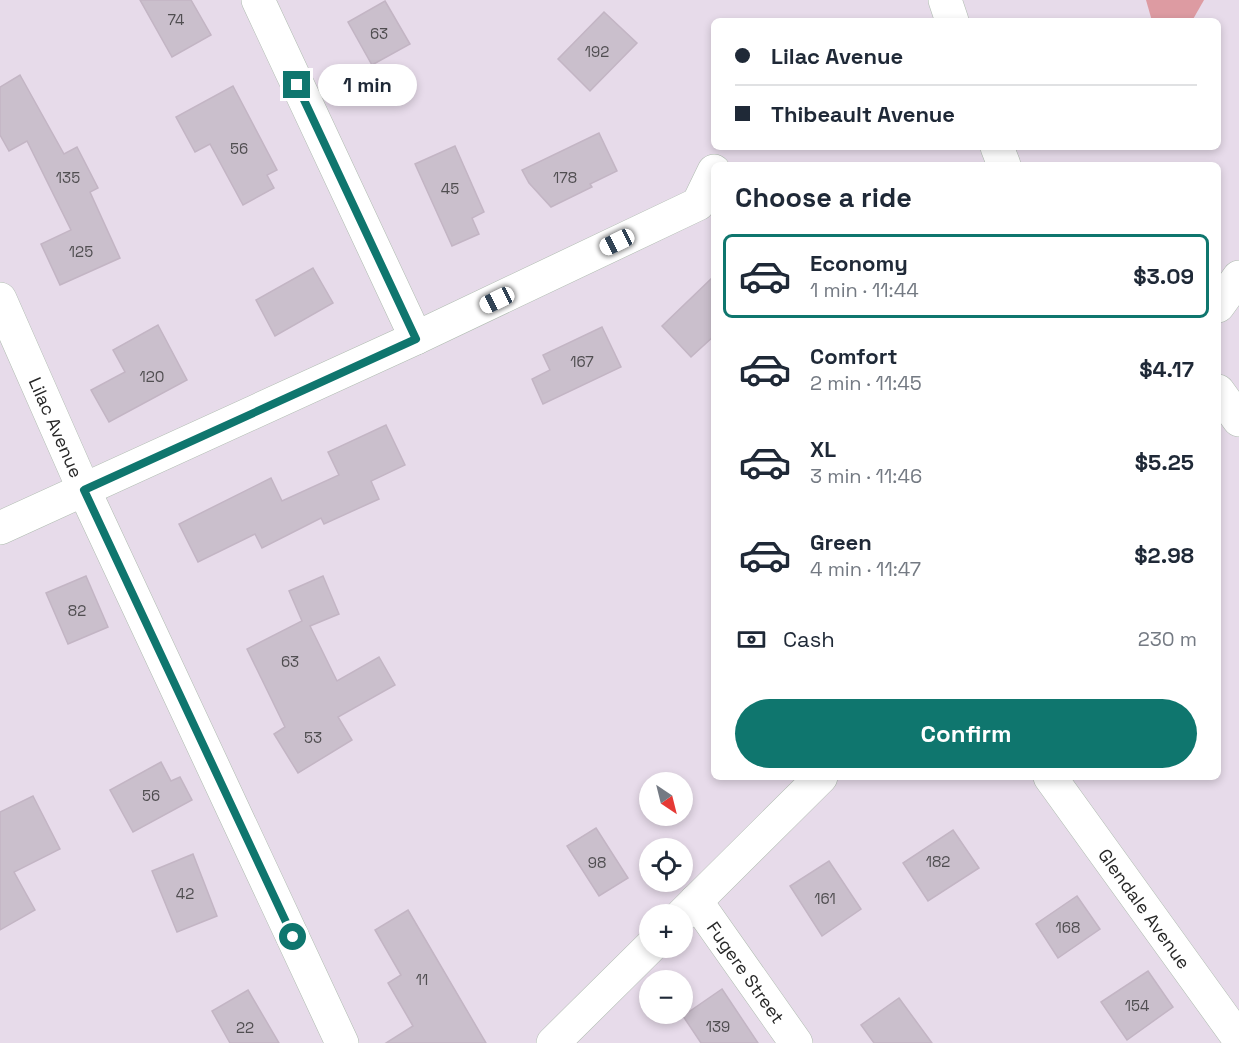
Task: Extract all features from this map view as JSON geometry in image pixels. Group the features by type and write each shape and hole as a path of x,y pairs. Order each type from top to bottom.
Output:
{"street":[{"path":"258,0 416,339"},
{"path":"945,0 951,18"},
{"path":"0,528 416,339 698,204 711,177"},
{"path":"1221,302 1239,277"},
{"name":"Lilac Avenue","path":"0,299 84,490 342,1043"},
{"path":"1221,395 1239,420"},
{"path":"693,904 818,780"},
{"name":"Glendale Avenue","path":"1052,780 1239,1039"},
{"name":"Fugere Street","path":"693,913 796,1043"},
{"path":"553,1043 639,958"}],"shaded area":[{"path":"1146,0 1204,0 1194,18 1151,18"}],"building":[{"path":"140,0 191,0 211,35 172,57"},
{"path":"385,1 410,44 372,65 348,22"},
{"path":"604,12 637,43 590,91 558,59"},
{"path":"20,75 64,154 77,147 98,188 90,192 120,258 60,285 41,244 71,230 27,141 9,151 0,135 0,87"},
{"path":"233,86 277,170 267,175 274,188 243,205 210,144 195,152 176,117"},
{"path":"599,133 617,171 590,184 592,187 551,207 529,183 522,170"},
{"path":"455,146 484,212 472,218 479,234 452,246 415,164"},
{"path":"313,268 333,303 275,336 256,300"},
{"path":"711,279 711,339 691,357 662,326"},
{"path":"158,325 187,380 109,422 91,390 125,372 113,350"},
{"path":"602,327 621,367 543,404 532,379 550,370 543,355"},
{"path":"386,425 405,465 371,481 379,499 324,524 321,518 262,548 255,534 198,562 179,524 271,478 282,501 339,475 328,452"},
{"path":"86,576 108,627 68,644 46,593"},
{"path":"323,576 339,614 310,626 337,681 379,657 395,685 338,717 352,740 298,773 274,734 285,727 247,649 302,621 289,591"},
{"path":"161,762 171,781 180,777 192,800 133,832 110,790"},
{"path":"33,796 60,849 14,872 35,910 0,930 0,812"},
{"path":"596,828 628,878 599,896 567,846"},
{"path":"953,830 979,868 928,901 903,863"},
{"path":"193,854 217,916 177,932 152,871"},
{"path":"829,861 861,909 822,936 790,886"},
{"path":"1077,896 1100,929 1058,958 1036,924"},
{"path":"408,910 486,1043 386,1043 413,1026 388,983 401,975 375,930"},
{"path":"1148,971 1173,1007 1127,1040 1101,1002"},
{"path":"722,989 758,1043 701,1043 688,1024 693,1024 693,1009"},
{"path":"248,990 279,1043 230,1043 212,1011"},
{"path":"899,998 932,1043 874,1043 861,1025"}],"route":[{"path":"293,937 84,490 416,339 297,85"}]}
